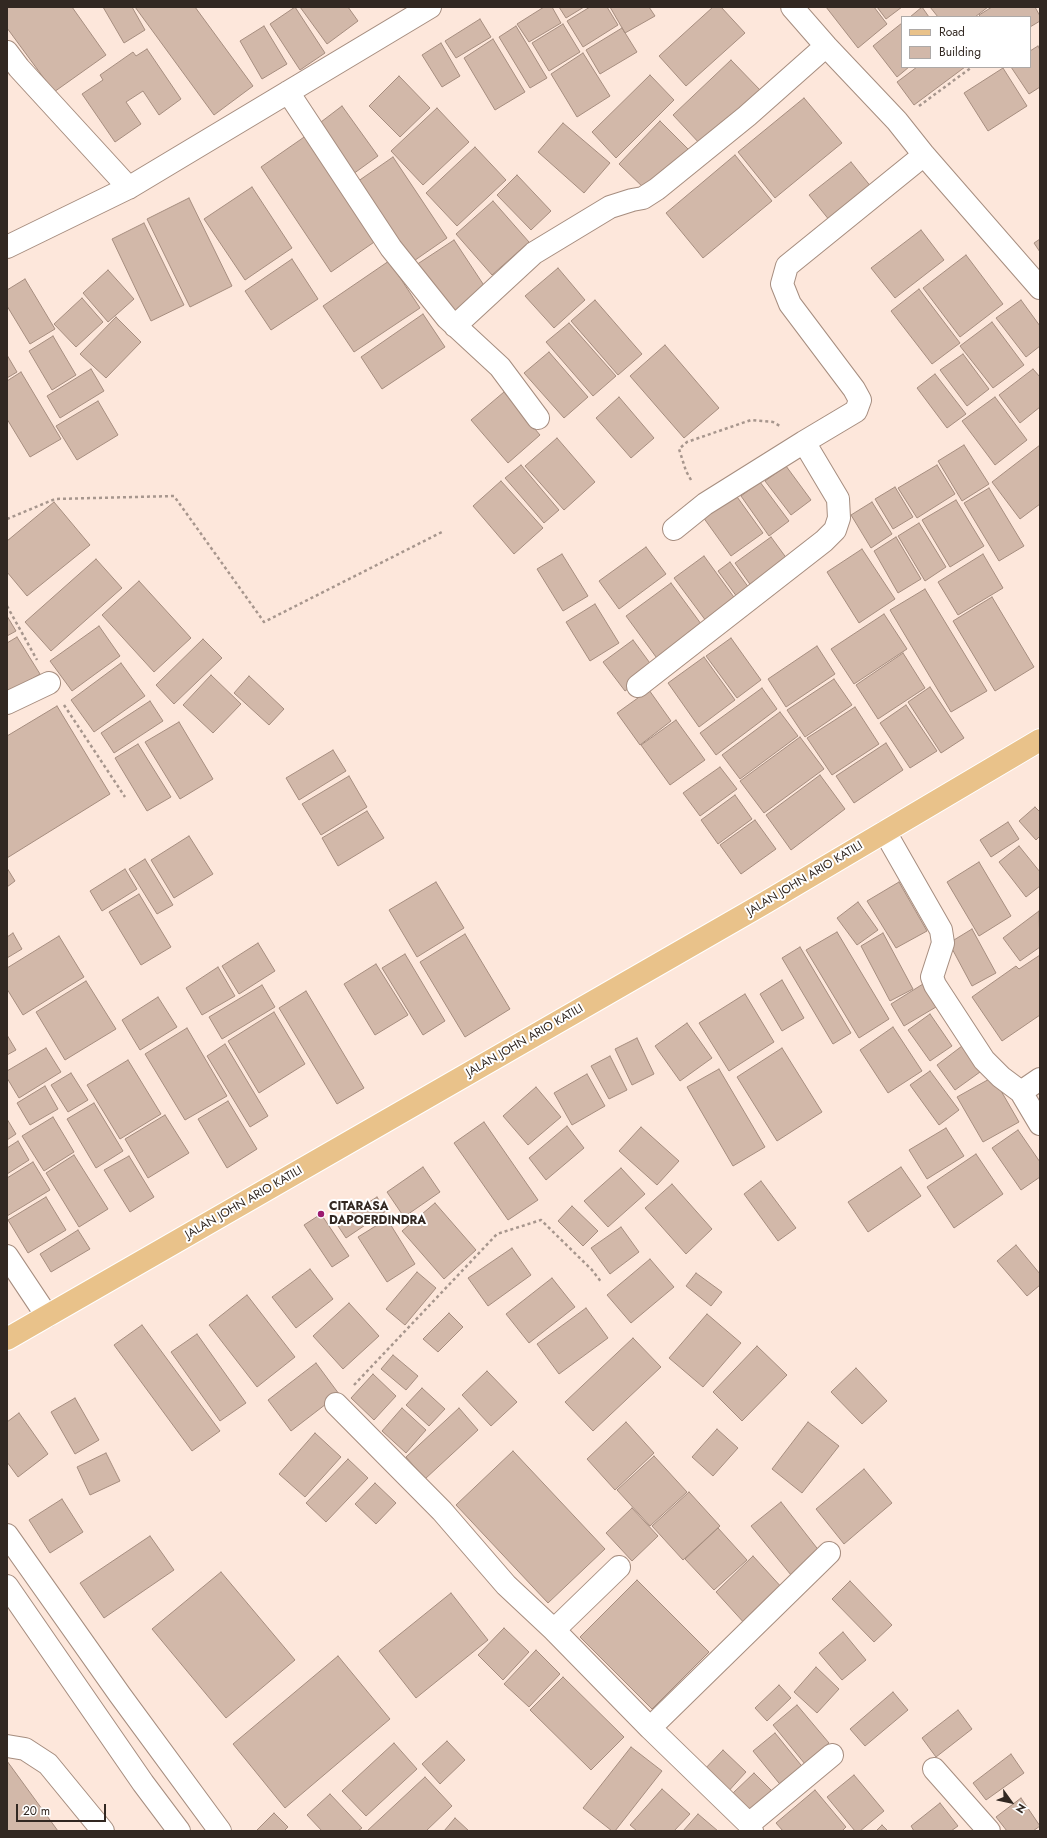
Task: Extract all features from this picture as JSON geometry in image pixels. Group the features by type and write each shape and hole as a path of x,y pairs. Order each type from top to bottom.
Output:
{"main road":[{"name":"JALAN JOHN ARIO KATILI","path":"7,1339 749,912 1040,740"}],"street":[{"path":"7,247 129,188 430,7"},
{"path":"792,7 826,46 897,121 924,155 1040,288"},
{"path":"455,326 534,253 610,207 643,198 657,189 747,116 826,46"},
{"path":"7,52 19,68 129,188"},
{"path":"288,92 391,248 447,318 500,367 538,418"},
{"path":"674,529 705,504 856,411 860,400 854,389 790,304 782,284 787,266 924,155"},
{"path":"638,686 824,541 835,530 839,518 838,499 804,442"},
{"path":"7,703 49,683"},
{"path":"885,832 941,930 943,943 932,977 935,985 984,1060 1001,1077 1021,1092 1040,1124"},
{"path":"1021,1092 1040,1079"},
{"path":"7,1256 47,1316"},
{"path":"336,1404 442,1511 506,1585 554,1630 750,1828 832,1755"},
{"path":"7,1535 120,1695 220,1831"},
{"path":"650,1728 829,1553"},
{"path":"554,1630 619,1567"},
{"path":"7,1586 143,1783 179,1831"},
{"path":"7,1746 25,1749 48,1764 103,1831"},
{"path":"934,1769 989,1831"}],"path":[{"path":"897,121 971,68"},
{"path":"705,504 686,471 679,449 687,442 751,420 773,422 804,442"},
{"path":"7,519 55,499 174,496 264,622 442,532"},
{"path":"336,1404 497,1234 541,1220 592,1270 602,1283"}],"building":[{"path":"7,7 72,7 106,55 54,92 7,28"},
{"path":"103,7 132,7 145,30 124,43"},
{"path":"135,7 195,7 253,86 214,115"},
{"path":"295,7 325,53 300,70 270,24"},
{"path":"300,7 348,7 358,21 327,44"},
{"path":"544,7 552,7 561,23 529,42 517,24"},
{"path":"559,7 584,7 566,18"},
{"path":"590,7 607,7 618,25 583,47 567,21"},
{"path":"610,7 649,7 655,16 625,33"},
{"path":"713,7 721,7 745,33 686,86 659,56"},
{"path":"826,7 874,7 887,24 858,48"},
{"path":"877,7 902,7 886,19"},
{"path":"922,7 928,16 911,16"},
{"path":"930,7 988,7 976,16 937,16"},
{"path":"992,7 1035,7 1040,16 1040,21 1031,26 1031,16 979,15"},
{"path":"480,19 491,37 456,58 445,41"},
{"path":"563,24 580,52 549,71 532,43"},
{"path":"901,24 901,68 908,68 897,77 873,46"},
{"path":"264,26 287,64 262,79 240,41"},
{"path":"516,26 547,78 530,88 499,37"},
{"path":"622,28 637,52 600,74 586,50"},
{"path":"493,39 525,92 495,110 464,58"},
{"path":"441,43 460,76 442,87 422,55"},
{"path":"1038,46 1040,50 1040,87 1029,94 1012,68 1031,68 1031,50"},
{"path":"147,49 181,99 159,115 143,91 126,102 141,124 115,142 82,94 103,80 100,75 133,52 136,56"},
{"path":"583,53 610,96 577,117 551,74"},
{"path":"731,60 760,90 701,145 673,115"},
{"path":"916,68 964,68 914,105 897,82"},
{"path":"1003,68 1027,106 988,131 964,93"},
{"path":"650,75 674,100 616,158 592,132"},
{"path":"399,76 430,108 400,137 369,106"},
{"path":"804,98 842,143 775,198 738,152"},
{"path":"342,106 378,156 353,174 317,125"},
{"path":"437,108 469,142 423,185 391,151"},
{"path":"660,121 688,149 648,192 619,164"},
{"path":"563,123 610,163 584,193 538,152"},
{"path":"310,133 380,238 331,272 261,167"},
{"path":"475,147 506,180 457,226 426,193"},
{"path":"735,155 772,201 703,258 666,213"},
{"path":"393,157 447,238 408,265 354,184"},
{"path":"851,162 872,188 830,221 809,195"},
{"path":"517,175 551,211 531,230 497,195"},
{"path":"252,187 292,248 245,280 204,219"},
{"path":"189,198 232,286 190,307 147,219"},
{"path":"493,201 529,242 492,275 456,234"},
{"path":"144,223 184,305 151,321 112,239"},
{"path":"921,230 944,260 895,298 871,268"},
{"path":"1040,239 1040,252 1034,243"},
{"path":"454,240 489,293 451,318 416,265"},
{"path":"966,255 1003,304 960,337 923,288"},
{"path":"292,259 318,299 271,330 245,291"},
{"path":"389,261 420,308 354,352 323,306"},
{"path":"558,268 585,300 554,328 525,296"},
{"path":"108,270 134,299 108,322 83,293"},
{"path":"25,279 55,329 30,344 7,306 7,290"},
{"path":"919,289 960,343 932,364 891,311"},
{"path":"82,298 103,322 76,347 54,324"},
{"path":"595,300 642,354 618,375 571,321"},
{"path":"1021,300 1040,326 1040,346 1026,357 996,318"},
{"path":"423,314 445,347 382,389 361,357"},
{"path":"116,317 141,342 106,378 80,354"},
{"path":"992,322 1024,365 993,388 960,346"},
{"path":"569,323 616,376 593,396 546,342"},
{"path":"53,336 76,375 52,390 29,351"},
{"path":"665,345 719,408 684,438 630,376"},
{"path":"549,352 588,397 564,418 524,373"},
{"path":"963,354 989,389 967,406 940,370"},
{"path":"7,355 17,372 7,378"},
{"path":"91,369 104,391 60,418 47,396"},
{"path":"1033,369 1040,377 1040,407 1020,423 999,395"},
{"path":"21,372 61,439 30,457 7,419 7,381"},
{"path":"935,374 966,414 947,428 917,388"},
{"path":"504,392 540,435 508,463 471,420"},
{"path":"619,397 654,438 631,458 596,418"},
{"path":"995,397 1027,440 995,465 962,421"},
{"path":"98,401 118,435 77,460 56,426"},
{"path":"557,438 595,482 564,510 525,466"},
{"path":"964,445 989,484 962,501 938,461"},
{"path":"1040,445 1040,504 1020,519 992,482"},
{"path":"521,465 559,510 544,523 505,478"},
{"path":"937,465 955,494 917,518 898,488"},
{"path":"786,466 811,500 791,515 765,481"},
{"path":"501,481 543,528 514,554 473,506"},
{"path":"760,482 789,521 769,536 741,496"},
{"path":"895,487 913,517 893,529 875,499"},
{"path":"989,488 1024,546 999,561 964,503"},
{"path":"735,494 763,533 731,556 703,517"},
{"path":"956,500 984,546 950,567 922,520"},
{"path":"54,502 90,545 27,596 7,572 7,541"},
{"path":"872,502 892,534 871,548 851,515"},
{"path":"919,523 946,567 925,581 898,536"},
{"path":"771,537 790,563 754,590 735,563"},
{"path":"896,537 921,579 898,593 874,551"},
{"path":"646,547 666,574 619,609 599,581"},
{"path":"862,549 895,599 859,623 827,572"},
{"path":"562,554 588,596 563,611 537,569"},
{"path":"983,554 1003,588 958,615 938,582"},
{"path":"704,556 736,600 706,621 674,578"},
{"path":"96,559 122,588 51,651 25,622"},
{"path":"730,562 752,592 740,601 718,571"},
{"path":"139,581 191,638 154,672 102,615"},
{"path":"671,583 704,628 659,661 626,616"},
{"path":"925,589 987,691 951,712 890,610"},
{"path":"992,597 1034,667 995,691 953,621"},
{"path":"595,604 619,643 590,661 566,622"},
{"path":"884,614 907,649 854,684 831,649"},
{"path":"7,616 16,631 7,636"},
{"path":"99,626 120,656 72,691 50,661"},
{"path":"17,637 40,674 7,694 7,643"},
{"path":"731,638 761,680 737,698 706,656"},
{"path":"203,639 222,658 174,704 156,685"},
{"path":"633,640 655,670 625,691 603,662"},
{"path":"817,646 835,674 786,707 768,679"},
{"path":"903,653 925,688 878,719 856,685"},
{"path":"704,657 735,700 699,727 668,683"},
{"path":"121,663 145,696 94,732 71,700"},
{"path":"211,675 241,704 213,733 183,705"},
{"path":"249,676 284,709 269,725 234,693"},
{"path":"834,679 852,705 805,737 787,710"},
{"path":"930,687 964,738 941,753 908,702"},
{"path":"762,688 777,709 716,755 700,733"},
{"path":"649,690 671,721 640,745 617,713"},
{"path":"150,701 163,721 114,753 101,733"},
{"path":"906,705 937,751 910,768 880,723"},
{"path":"57,706 110,794 7,858 7,736"},
{"path":"855,707 879,744 832,775 807,738"},
{"path":"780,712 798,736 740,779 722,755"},
{"path":"676,720 705,760 670,785 641,745"},
{"path":"179,722 213,779 180,799 145,742"},
{"path":"800,737 824,769 764,813 740,781"},
{"path":"886,743 903,770 854,803 836,776"},
{"path":"138,744 171,797 147,811 115,758"},
{"path":"333,750 346,771 299,800 286,778"},
{"path":"720,767 737,789 700,816 683,793"},
{"path":"820,775 845,809 791,850 766,815"},
{"path":"349,776 367,807 321,835 302,804"},
{"path":"735,795 752,819 718,844 701,820"},
{"path":"1035,807 1040,812 1040,836 1036,840 1019,821"},
{"path":"367,811 384,838 338,866 322,838"},
{"path":"755,820 776,849 741,874 720,845"},
{"path":"1008,822 1019,839 991,857 980,840"},
{"path":"189,836 213,874 174,898 151,860"},
{"path":"1019,846 1040,872 1040,886 1026,897 999,862"},
{"path":"145,859 173,905 157,914 129,869"},
{"path":"979,862 1011,916 979,936 947,882"},
{"path":"7,868 15,881 7,887"},
{"path":"125,869 137,889 102,911 90,891"},
{"path":"436,882 464,928 417,957 389,910"},
{"path":"899,882 927,931 896,948 867,901"},
{"path":"139,894 171,947 141,965 109,912"},
{"path":"858,902 878,930 857,945 837,918"},
{"path":"1039,911 1040,947 1020,961 1003,938"},
{"path":"972,929 996,973 972,986 949,943"},
{"path":"837,932 889,1019 859,1038 806,950"},
{"path":"13,933 22,949 7,958 7,937"},
{"path":"883,933 913,989 890,1001 861,946"},
{"path":"465,934 510,1009 465,1037 420,962"},
{"path":"59,936 84,977 23,1015 7,989 7,968"},
{"path":"258,943 275,971 239,994 222,966"},
{"path":"800,947 851,1033 833,1044 782,958"},
{"path":"405,954 445,1021 423,1035 382,968"},
{"path":"1040,955 1040,1015 1002,1041 972,997 1016,966 1019,969"},
{"path":"376,964 408,1015 375,1035 344,984"},
{"path":"218,967 235,996 202,1015 186,988"},
{"path":"782,980 804,1018 782,1031 760,994"},
{"path":"86,981 116,1029 65,1060 36,1012"},
{"path":"923,984 936,1007 904,1026 891,1004"},
{"path":"262,985 275,1007 222,1039 209,1017"},
{"path":"306,991 364,1088 337,1104 279,1008"},
{"path":"745,994 774,1042 729,1071 699,1023"},
{"path":"158,997 177,1027 140,1050 122,1020"},
{"path":"274,1012 305,1064 259,1093 228,1041"},
{"path":"930,1014 952,1046 930,1061 908,1030"},
{"path":"687,1023 712,1058 680,1081 655,1046"},
{"path":"893,1027 922,1071 888,1093 860,1050"},
{"path":"187,1028 227,1096 185,1120 145,1054"},
{"path":"7,1035 16,1050 7,1055"},
{"path":"637,1038 654,1074 632,1085 615,1049"},
{"path":"225,1044 268,1116 250,1127 207,1056"},
{"path":"962,1046 980,1072 955,1090 937,1065"},
{"path":"46,1048 61,1072 19,1098 7,1078 7,1071"},
{"path":"782,1048 822,1112 777,1141 737,1077"},
{"path":"610,1056 627,1090 609,1099 591,1066"},
{"path":"128,1060 161,1114 120,1139 87,1085"},
{"path":"719,1069 765,1147 733,1166 687,1087"},
{"path":"930,1071 959,1110 939,1125 910,1085"},
{"path":"71,1073 88,1100 68,1112 51,1085"},
{"path":"587,1074 605,1106 572,1125 554,1093"},
{"path":"993,1077 1019,1122 983,1142 957,1097"},
{"path":"45,1086 58,1109 30,1125 17,1103"},
{"path":"536,1087 561,1117 528,1145 503,1116"},
{"path":"228,1101 257,1149 227,1168 198,1119"},
{"path":"94,1103 123,1151 96,1168 67,1119"},
{"path":"165,1115 189,1153 148,1178 125,1139"},
{"path":"53,1117 74,1152 44,1171 22,1136"},
{"path":"7,1119 16,1134 7,1140"},
{"path":"484,1122 538,1200 508,1220 454,1143"},
{"path":"567,1126 584,1148 546,1180 529,1158"},
{"path":"641,1127 679,1161 657,1185 619,1151"},
{"path":"946,1128 964,1156 927,1179 909,1150"},
{"path":"1018,1130 1040,1162 1040,1177 1021,1190 992,1148"},
{"path":"18,1141 29,1160 7,1174 7,1148"},
{"path":"976,1154 1003,1194 954,1228 927,1187"},
{"path":"74,1155 108,1209 79,1227 46,1173"},
{"path":"129,1156 154,1197 130,1212 104,1170"},
{"path":"33,1162 50,1190 7,1216 7,1178"},
{"path":"423,1167 440,1192 404,1217 387,1192"},
{"path":"901,1167 921,1196 868,1232 848,1202"},
{"path":"621,1168 645,1194 608,1227 584,1201"},
{"path":"761,1181 796,1228 778,1241 744,1194"},
{"path":"672,1184 712,1229 686,1254 645,1208"},
{"path":"46,1197 66,1230 28,1253 8,1220"},
{"path":"377,1197 386,1211 346,1238 336,1223"},
{"path":"435,1203 476,1250 444,1279 402,1231"},
{"path":"572,1206 598,1231 583,1246 558,1221"},
{"path":"321,1214 349,1256 332,1267 304,1225"},
{"path":"387,1219 415,1264 387,1282 358,1237"},
{"path":"621,1227 639,1252 610,1274 591,1248"},
{"path":"78,1230 90,1249 51,1272 40,1254"},
{"path":"1016,1245 1040,1274 1040,1285 1027,1296 997,1261"},
{"path":"512,1248 531,1275 488,1306 468,1278"},
{"path":"650,1259 674,1287 631,1323 607,1295"},
{"path":"310,1269 333,1299 296,1328 272,1297"},
{"path":"417,1272 436,1288 405,1325 386,1309"},
{"path":"696,1273 722,1292 711,1306 686,1286"},
{"path":"552,1278 575,1307 529,1343 506,1314"},
{"path":"247,1295 295,1357 257,1387 209,1325"},
{"path":"349,1303 379,1336 343,1369 313,1336"},
{"path":"586,1308 608,1338 559,1374 537,1344"},
{"path":"449,1313 463,1327 438,1352 423,1339"},
{"path":"707,1314 741,1343 703,1387 669,1358"},
{"path":"142,1325 220,1431 192,1451 114,1345"},
{"path":"197,1334 246,1403 220,1421 171,1352"},
{"path":"633,1338 661,1367 593,1431 565,1402"},
{"path":"757,1346 787,1375 742,1421 713,1392"},
{"path":"393,1355 418,1376 406,1390 381,1369"},
{"path":"316,1363 339,1394 291,1431 268,1400"},
{"path":"856,1368 887,1401 862,1424 831,1392"},
{"path":"487,1371 517,1402 491,1426 462,1395"},
{"path":"373,1374 396,1396 374,1420 351,1398"},
{"path":"422,1388 445,1409 429,1426 406,1405"},
{"path":"75,1398 99,1440 75,1454 51,1412"},
{"path":"402,1408 426,1430 406,1453 382,1431"},
{"path":"459,1408 478,1430 425,1479 406,1457"},
{"path":"19,1413 48,1454 18,1477 7,1462 7,1422"},
{"path":"626,1422 654,1453 615,1490 587,1459"},
{"path":"808,1422 839,1446 802,1493 772,1469"},
{"path":"717,1429 738,1448 713,1476 692,1457"},
{"path":"315,1433 341,1457 305,1497 279,1474"},
{"path":"513,1451 605,1549 548,1603 456,1505"},
{"path":"106,1453 120,1481 90,1495 77,1467"},
{"path":"654,1456 687,1492 650,1526 617,1490"},
{"path":"348,1459 368,1478 326,1522 306,1503"},
{"path":"864,1469 892,1503 844,1544 816,1509"},
{"path":"375,1483 396,1503 376,1524 355,1504"},
{"path":"689,1492 720,1526 683,1560 652,1526"},
{"path":"62,1499 83,1532 50,1553 29,1520"},
{"path":"781,1502 820,1552 791,1575 751,1526"},
{"path":"632,1508 658,1536 632,1561 606,1533"},
{"path":"718,1528 747,1560 714,1590 685,1559"},
{"path":"150,1536 174,1570 104,1618 80,1583"},
{"path":"753,1556 784,1590 746,1625 716,1592"},
{"path":"221,1572 295,1660 226,1718 152,1629"},
{"path":"637,1580 709,1652 652,1709 580,1637"},
{"path":"850,1581 892,1625 874,1642 832,1599"},
{"path":"451,1593 488,1640 416,1698 379,1651"},
{"path":"504,1628 529,1652 503,1680 478,1655"},
{"path":"843,1632 866,1660 842,1680 819,1653"},
{"path":"536,1650 560,1674 529,1707 504,1684"},
{"path":"338,1656 390,1719 285,1808 233,1744"},
{"path":"816,1667 839,1689 817,1713 794,1692"},
{"path":"563,1677 624,1737 591,1770 530,1710"},
{"path":"779,1685 791,1698 767,1721 755,1708"},
{"path":"893,1692 908,1710 865,1746 850,1729"},
{"path":"797,1705 829,1743 805,1764 773,1725"},
{"path":"958,1710 972,1729 936,1757 922,1738"},
{"path":"775,1733 805,1770 783,1788 753,1751"},
{"path":"447,1741 465,1760 440,1784 422,1764"},
{"path":"394,1743 417,1769 366,1816 342,1791"},
{"path":"631,1747 662,1771 615,1831 612,1831 583,1808"},
{"path":"723,1750 746,1772 725,1795 701,1773"},
{"path":"1011,1754 1024,1773 986,1800 973,1783"},
{"path":"7,1761 58,1831 7,1831"},
{"path":"754,1773 775,1794 754,1815 733,1793"},
{"path":"854,1775 884,1811 860,1831 855,1831 827,1797"},
{"path":"425,1777 452,1806 426,1831 367,1831"},
{"path":"662,1789 690,1814 674,1831 637,1831 630,1825"},
{"path":"815,1790 846,1827 842,1831 783,1831 776,1823"},
{"path":"330,1794 362,1828 358,1831 322,1831 307,1815"},
{"path":"1021,1798 1040,1826 1033,1831 1007,1831 996,1817"},
{"path":"940,1803 958,1826 951,1831 914,1831 911,1826"},
{"path":"274,1813 288,1827 284,1831 256,1831"},
{"path":"698,1814 718,1831 683,1831"},
{"path":"455,1818 469,1831 444,1831"},
{"path":"882,1825 888,1831 876,1831"}],"place":[{"name":"CITARASA DAPOERDINDRA","path":"321,1214"}]}
